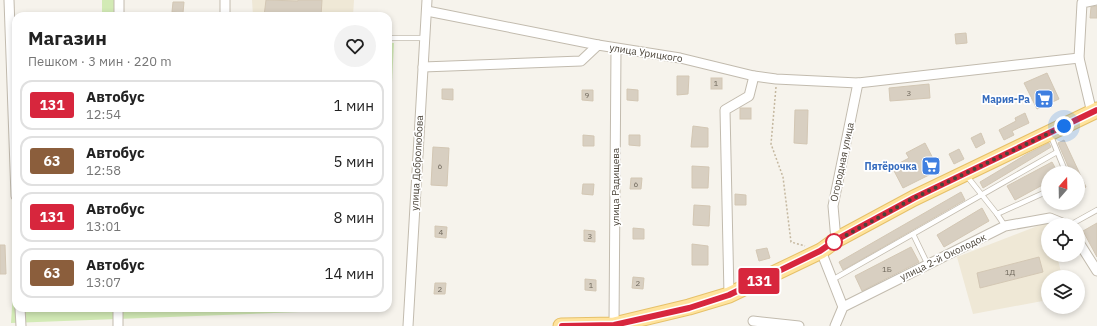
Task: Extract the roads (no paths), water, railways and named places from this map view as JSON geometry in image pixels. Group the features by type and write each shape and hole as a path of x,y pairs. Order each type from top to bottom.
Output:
{"main road":[{"path":"562,326 614,325 689,308 729,295 820,251 836,240 914,198 1094,111"}],"street":[{"path":"9,0 12,84"},
{"path":"119,0 119,12"},
{"path":"225,0 225,12"},
{"name":"улица Добролюбова","path":"408,326 427,0"},
{"path":"1094,111 1079,58 1082,3 1097,0"},
{"path":"427,11 598,45"},
{"name":"улица Урицкого","path":"423,68 581,61 598,45 680,58 754,76 776,79 858,83 1079,58"},
{"name":"улица Радищева","path":"614,325 616,49"},
{"path":"729,295 725,110 749,96 754,76"},
{"name":"Огородная улица","path":"836,240 833,206 858,83"},
{"name":"улица 2-й Околодок","path":"843,307 1005,226 1041,220"},
{"path":"820,251 843,307 835,326"},
{"path":"1085,252 1097,271"},
{"path":"20,312 21,326"},
{"path":"118,312 118,326"},
{"path":"753,321 799,326"}],"lane":[{"path":"392,38 425,38"},
{"path":"1050,133 1063,166"},
{"path":"832,280 1057,152"},
{"path":"965,173 1005,226"},
{"path":"997,214 1041,194"},
{"path":"1083,218 1097,210"},
{"path":"913,234 928,265"}],"place":[{"name":"Мария-Ра","path":"1044,99"},
{"name":"Пятёрочка","path":"931,166"}]}
